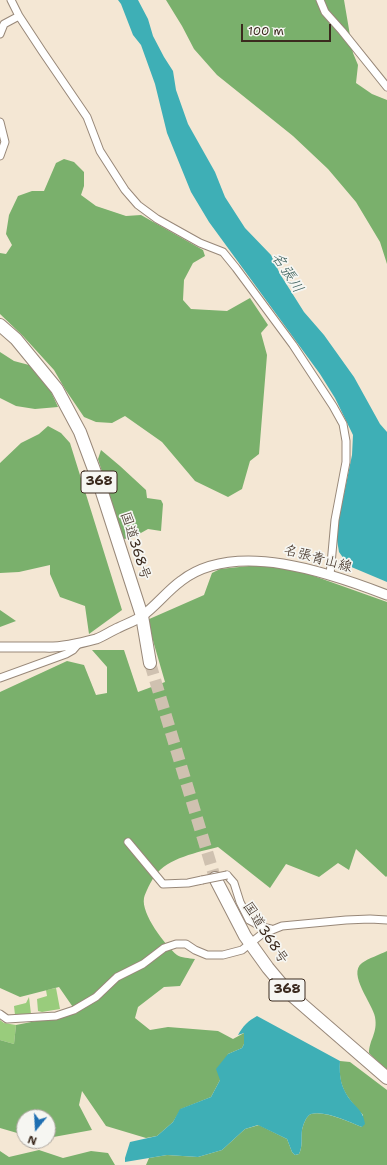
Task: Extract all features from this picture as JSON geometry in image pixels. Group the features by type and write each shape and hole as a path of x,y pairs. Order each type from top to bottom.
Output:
{"highway":[{"name":"国道368号","path":"0,325 16,339 56,389 80,432 99,483 142,616 150,663"},
{"name":"国道368号","path":"215,878 250,943 289,993 387,1078"}],"main road":[{"name":"名張青山線","path":"0,648 27,646 47,648 79,643 98,638 142,616 181,580 214,565 234,562 272,562 290,564 330,575 387,595"}],"street":[{"path":"11,0 19,16 66,88 87,117 100,151 125,190 138,205 157,219 200,243 223,252 293,345 343,424 346,441 346,462 335,520 330,575"},
{"path":"320,0 325,12 387,87"},
{"path":"0,34 4,24 19,16"},
{"path":"0,122 5,142 0,156"},
{"path":"0,678 66,654 73,650 79,643"},
{"path":"128,842 163,884 188,883 227,875 234,883 240,902 249,920 262,927 271,929"},
{"path":"0,1014 7,1019 56,1016 74,1010 96,997 117,977 143,964 164,948 176,944 186,944 207,955 223,955 242,950 262,934 271,929 282,926 346,920 387,920"}],"green space":[{"path":"166,0 344,0 353,53 358,65 356,83 372,94 387,100 387,264 380,242 356,202 328,169 293,136 217,75 194,49"},
{"path":"64,159 74,162 84,172 84,186 81,195 96,206 126,216 141,215 203,250 205,256 193,263 184,280 183,300 191,309 227,311 250,298 268,325 261,333 267,355 259,454 250,461 242,489 228,497 195,481 162,442 125,416 112,423 96,422 84,417 54,370 23,336 0,314 0,253 6,254 12,245 6,234 9,215 18,196 32,191 44,191 56,163"},
{"path":"0,352 14,361 29,365 38,373 47,383 58,407 35,409 16,406 0,398"},
{"path":"48,426 61,433 70,443 122,610 89,634 85,606 60,597 50,574 50,565 19,572 0,573 0,463 21,443 39,434"},
{"path":"101,450 146,490 147,498 161,500 163,504 161,531 148,529 132,538 123,539 98,459"},
{"path":"249,566 277,566 300,571 387,602 387,876 386,877 356,849 349,870 338,863 319,877 286,864 270,888 218,847 175,860 167,865 160,870 147,890 144,898 146,912 160,937 177,955 195,959 180,986 164,987 138,1007 135,1018 150,1030 168,1027 218,1031 233,1039 244,1033 244,1044 242,1048 228,1054 220,1080 211,1097 181,1109 173,1122 157,1136 146,1138 106,1126 82,1091 79,1105 92,1130 56,1137 56,1109 16,1109 16,1133 0,1128 0,1040 14,1044 16,1025 77,1013 59,987 20,997 0,988 0,692 67,661 84,665 96,695 107,693 107,667 92,650 124,650 138,692 165,682 147,620 204,595 212,573 220,569"},
{"path":"0,610 16,621 0,627"},
{"path":"387,951 387,1070 369,1053 376,1023 373,1011 362,989 357,974 358,968 362,963"},
{"path":"56,988 60,1009 42,1012 38,1011 37,999 47,996 46,990"},
{"path":"29,997 31,1014 15,1015 14,1006 26,1003"},
{"path":"0,1020 4,1023 16,1025 14,1044 0,1040"},
{"path":"340,1061 350,1062 387,1090 387,1165 146,1165 149,1158 167,1155 198,1157 222,1150 245,1129 259,1125 287,1139 292,1152 295,1155 299,1154 303,1126 309,1115 316,1113 329,1115 362,1127 363,1115 344,1091 342,1085 340,1078"},
{"path":"39,1150 63,1158 91,1151 108,1153 115,1165 0,1165 0,1151 9,1157"}],"water":[{"path":"118,0 138,0 148,19 153,36 173,71 176,90 188,124 215,172 225,197 245,228 271,255 280,274 304,312 324,335 354,377 380,424 387,432 387,582 349,566 339,552 337,540 338,523 352,455 353,435 335,398 320,374 209,222 191,192 167,133 155,84 141,45 133,35"},
{"path":"257,1016 340,1061 340,1078 343,1088 348,1097 362,1114 365,1124 362,1127 330,1115 317,1113 311,1114 306,1119 303,1126 299,1154 295,1155 292,1152 287,1139 258,1125 245,1129 222,1150 198,1157 167,1155 125,1162 130,1142 157,1136 173,1122 180,1109 211,1097 220,1080 216,1069 228,1054 242,1048 244,1044 244,1033 238,1035 246,1024"}],"tunnel":[{"path":"150,663 215,878"}],"water label":[{"name":"名張川","path":"287,273"}]}
